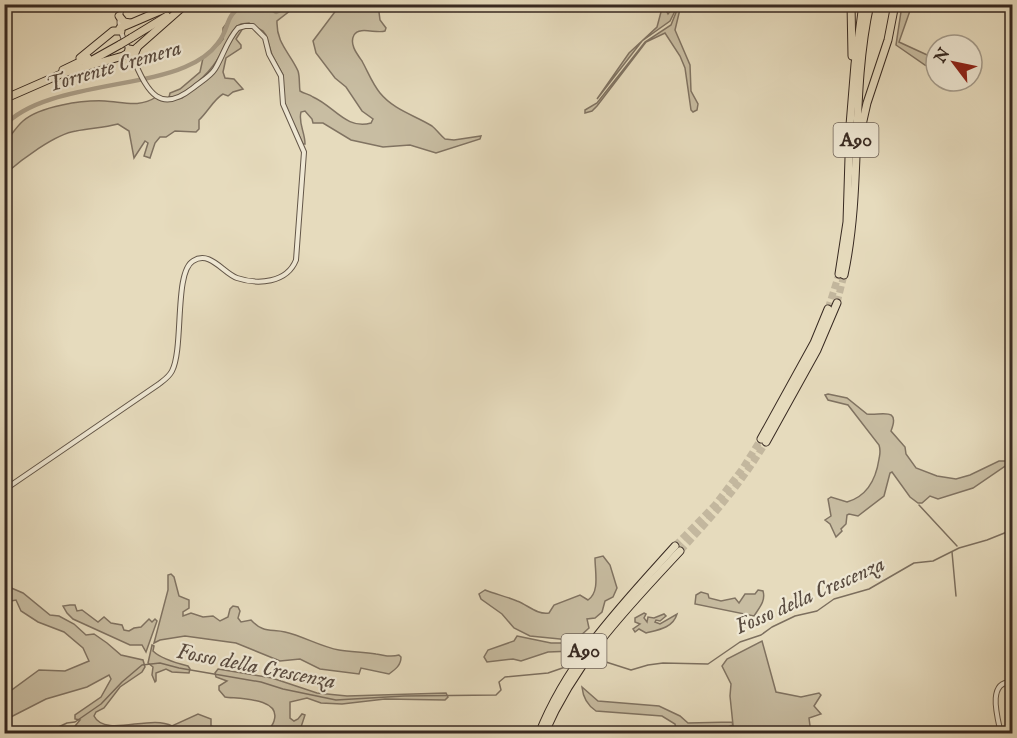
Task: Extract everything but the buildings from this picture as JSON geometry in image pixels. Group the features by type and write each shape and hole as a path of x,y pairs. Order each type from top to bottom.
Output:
{"highway":[{"path":"850,125 851,4"},
{"name":"A90","path":"863,4 850,125 847,222 842,274 849,250 854,213 860,72 870,4"},
{"path":"856,161 867,103 892,22 894,4"},
{"path":"66,70 116,30 119,24 130,23 182,5"},
{"path":"4,97 66,70 130,37 182,5"},
{"path":"66,70 123,56 128,53 129,49 133,51 182,5"},
{"path":"135,63 134,56 137,48"},
{"path":"123,56 135,63"},
{"path":"828,309 814,343 764,440 816,350 837,303"},
{"name":"A90","path":"538,734 560,693 616,616 678,549"},
{"name":"A90","path":"544,734 560,693"}],"street":[{"path":"4,490 151,390 169,375 174,366 177,351 184,273 192,261 199,258 209,259 234,277 261,281 284,276 295,262 304,153 283,104 281,76 270,57 262,34 252,26 238,28 213,72 181,97 161,98 150,92 145,84 119,24 124,4"},
{"path":"1012,51 1008,82 1012,104"},
{"path":"1001,734 996,697 1001,685 1012,682"}],"shaded area":[{"path":"280,5 295,5 277,21 277,29 281,42 298,71 300,91 320,101 347,120 362,124 371,123 373,119 362,111 346,87 335,78 316,53 313,41 340,5 389,5 379,12 380,20 386,28 385,31 356,32 352,42 377,89 392,104 432,126 445,139 481,136 480,139 436,153 410,145 383,147 351,140 323,123 313,123 305,111 301,112 300,116 305,140 303,144 283,101 283,75 272,55 266,35 249,23 236,27 206,75 180,95 169,97 170,93 180,89 200,72 203,58 223,39 223,28 236,11 251,8 264,10"},
{"path":"660,5 663,5 668,14 675,5 678,5 670,21 642,41 597,99 629,53 657,27 661,12"},
{"path":"681,5 675,30 690,65 691,91 698,104 697,110 693,112 691,110 685,68 665,33 646,42 597,106 585,113 585,110 597,103 645,42 671,25"},
{"path":"902,5 912,5 899,42 924,53 924,64 896,45"},
{"path":"243,28 236,39 241,48 226,58 223,72 225,78 234,79 243,89 228,96 223,94 220,96 199,120 199,129 196,132 175,131 166,137 160,137 155,143 150,158 144,156 148,143 145,141 134,158 129,131 118,124 76,131 49,142 5,174 5,142 20,123 31,116 40,111 74,103 105,101 138,103 156,97 173,100 182,98 212,74 236,31"},
{"path":"825,395 847,398 867,414 891,415 893,423 891,431 905,447 906,454 916,468 937,476 956,479 970,475 999,461 1008,461 1011,454 1011,462 973,488 938,499 930,496 922,503 910,497 892,472 884,496 858,516 847,515 846,524 836,537 830,524 825,520 831,516 828,499 831,497 847,502 866,491 876,473 880,450 879,445 848,405 828,400"},
{"path":"603,556 610,565 617,588 613,597 605,601 602,612 595,618 587,619 589,628 579,637 570,640 530,636 514,628 502,614 481,599 479,594 485,590 537,611 549,613 554,605 580,595 588,600 592,596 596,581 595,558"},
{"path":"171,574 179,596 189,600 189,608 183,612 183,616 191,613 203,617 213,616 220,621 228,617 233,606 238,607 240,611 238,618 241,622 251,620 263,629 285,632 339,650 399,655 400,662 389,674 361,668 359,674 320,669 300,659 280,661 236,643 185,636 154,643 168,590 168,575"},
{"path":"9,587 23,593 50,615 59,616 74,624 86,635 94,634 121,655 143,660 145,667 142,672 120,687 104,708 96,712 94,716 100,722 118,726 152,722 172,726 198,714 211,719 211,726 245,733 73,733 71,731 80,720 75,719 75,715 101,697 111,679 109,675 87,687 46,699 5,720 5,695 39,670 65,671 89,661 83,648 64,632 38,622 21,611 16,600 5,602 5,588"},
{"path":"758,590 763,591 764,598 754,616 695,604 696,595 701,592 708,594 709,598 721,601 735,598 739,603 745,594 755,594"},
{"path":"75,605 77,611 82,610 98,622 104,617 111,623 122,625 124,630 129,631 141,627 149,619 152,622 155,619 157,621 146,652 142,645 130,645 73,619 63,606"},
{"path":"644,613 647,622 648,617 654,618 664,614 666,616 655,622 660,624 677,614 675,619 664,628 646,633 639,629 635,632 633,629 640,624 635,622 635,618"},
{"path":"517,636 551,643 573,643 578,646 574,651 548,652 521,661 513,659 487,662 484,657 488,650 514,641"},
{"path":"762,641 776,692 801,697 819,693 821,695 814,706 821,714 809,718 810,726 800,733 735,733 731,684 722,666 727,659"},
{"path":"152,645 154,646 153,651 160,656 188,666 189,673 172,672 166,669 156,673 155,682 152,675 153,667 148,663"},
{"path":"218,669 272,678 317,693 347,696 446,693 448,697 445,700 385,699 342,704 321,703 307,698 290,702 290,718 294,721 302,714 305,715 300,730 306,733 268,733 275,713 271,707 257,701 225,697 219,690 219,686 227,681 216,677 215,673"},
{"path":"582,687 598,701 659,706 680,716 688,723 732,722 733,725 720,730 729,731 728,733 677,733 675,724 662,716 596,711 586,701"}],"waterway":[{"name":"Torrente Cremera","path":"4,126 20,113 64,95 165,74 194,63 215,47 230,17 246,4"},
{"name":"Torrente Cremera","path":"265,4 276,12 291,4"},
{"path":"919,505 957,546"},
{"name":"Fosso della Crescenza","path":"591,660 631,670 663,663 708,664 740,642 761,635 795,616 817,611 834,599 869,589 914,563 933,561 959,548 1012,530"},
{"path":"952,552 956,596"},
{"name":"Fosso della Crescenza","path":"48,734 67,723 75,722 101,704 142,665 160,663 261,682 336,700 404,696 496,695 501,690 499,682 505,677 548,673 574,664"}],"tunnel":[{"path":"828,309 839,274"},
{"path":"837,303 844,275"},
{"path":"675,546 715,505 743,468 761,439"},
{"path":"680,551 726,499 766,442"}]}
